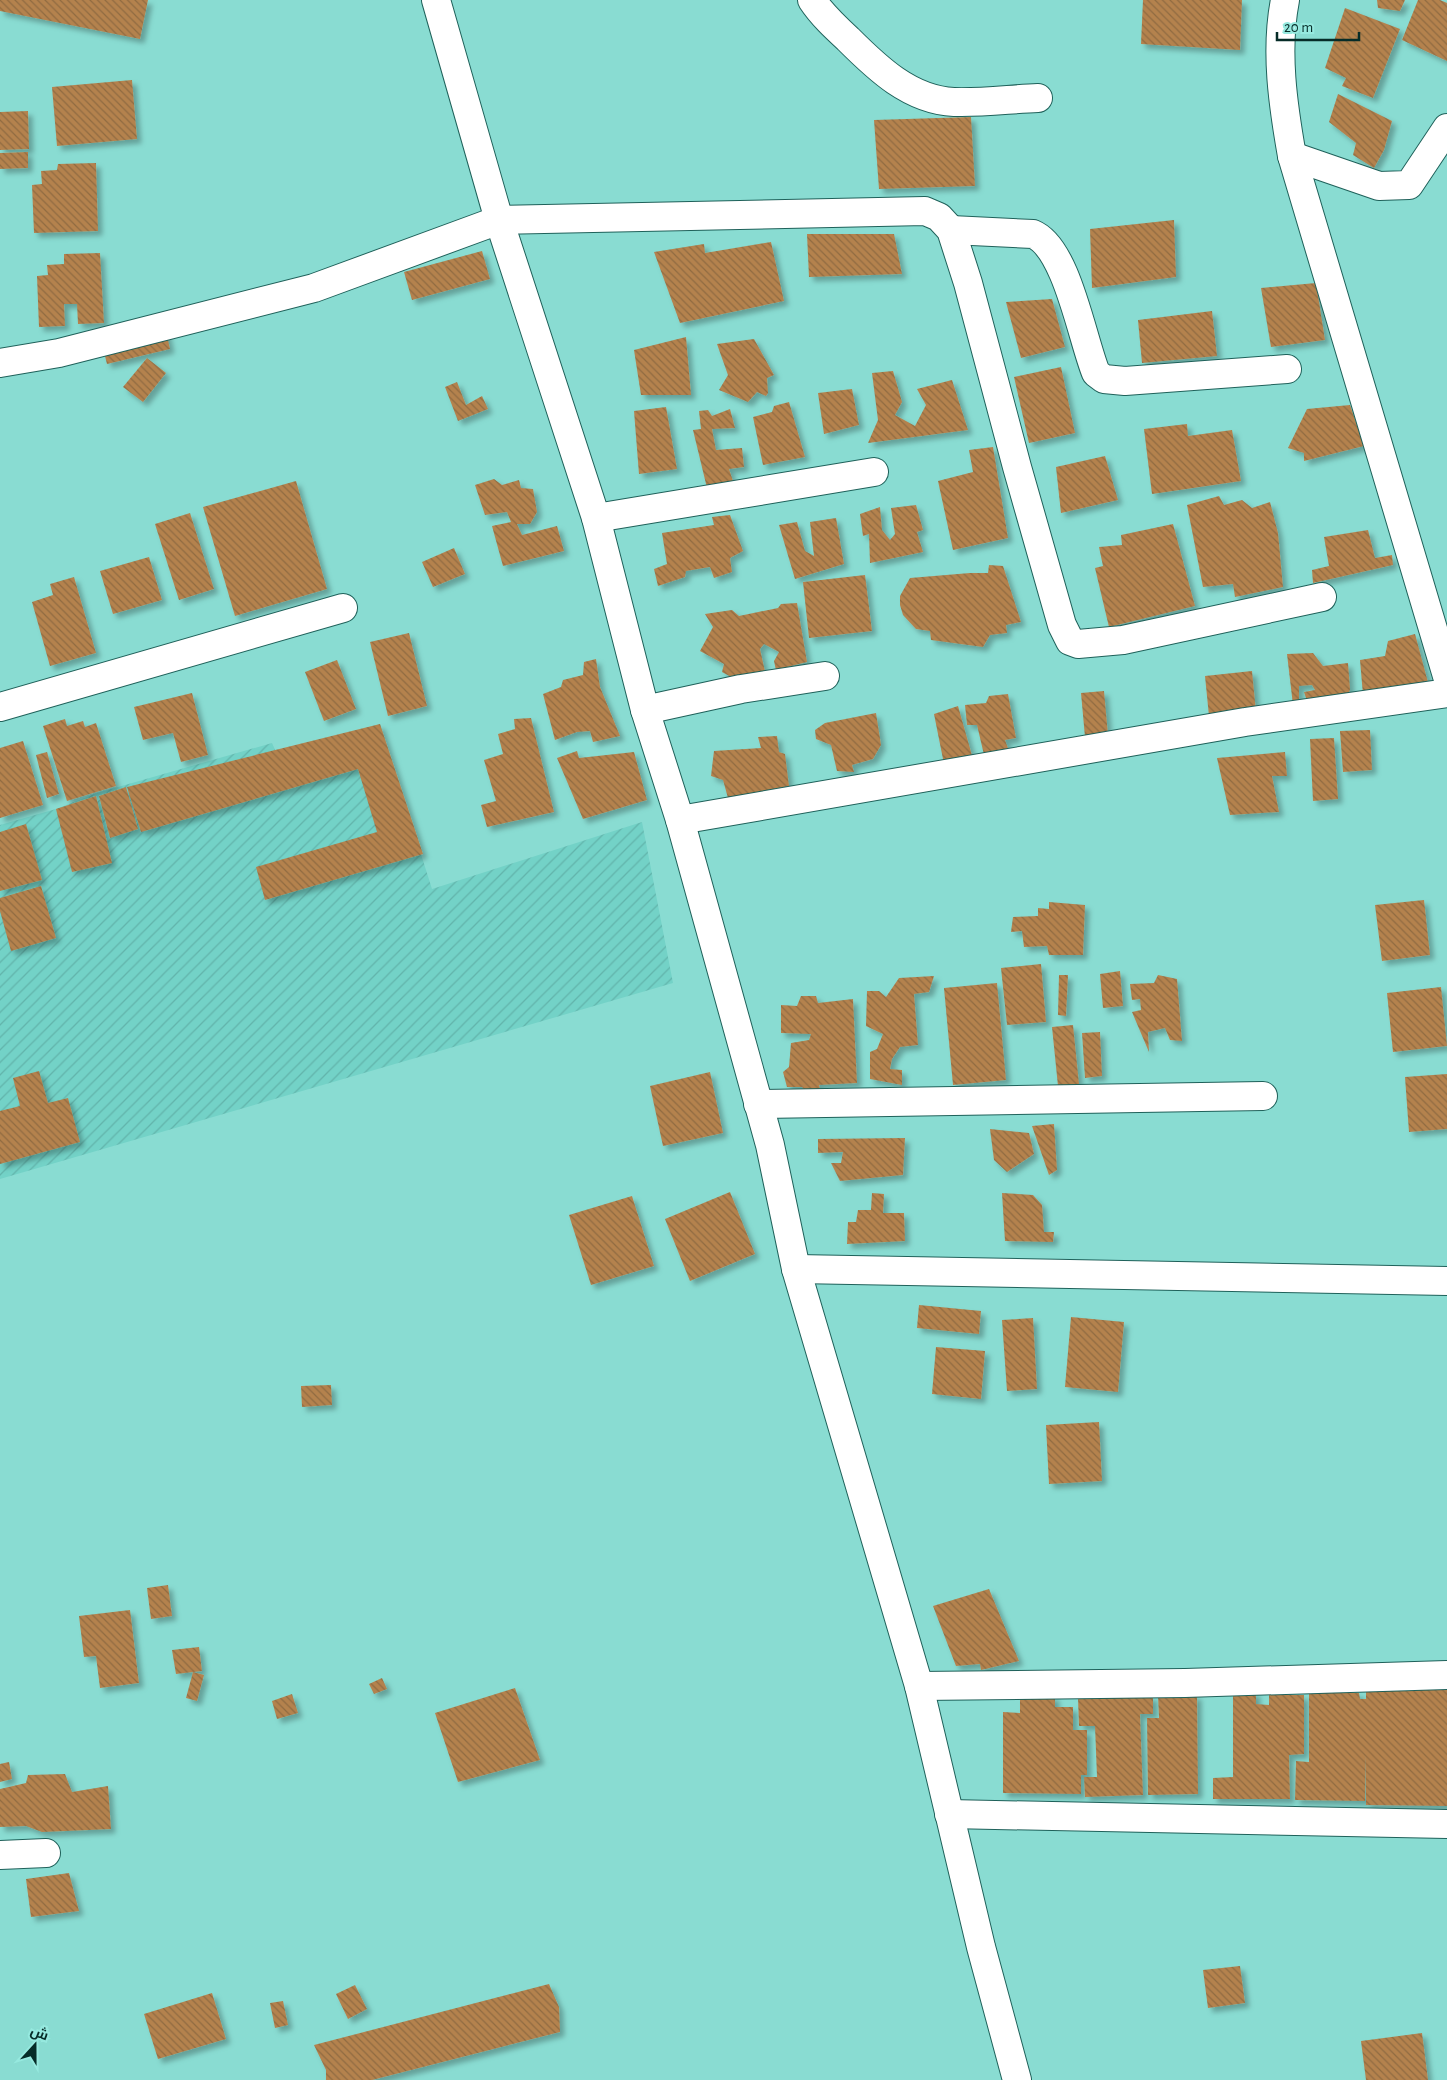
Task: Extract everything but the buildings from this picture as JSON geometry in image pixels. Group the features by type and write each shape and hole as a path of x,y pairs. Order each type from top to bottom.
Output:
{"street":[{"path":"436,0 499,220 596,518 645,710 680,820 770,1145 796,1269 919,1686 981,1947 1017,2080"},
{"path":"812,0 877,68 913,90 932,98 953,102 1038,98"},
{"path":"1285,0 1280,61 1284,111 1292,156 1438,612 1447,676"},
{"path":"1292,156 1379,186 1409,185 1447,128"},
{"path":"0,363 59,353 314,288 499,220 925,211 939,217 952,230 1062,625 1070,641 1078,644 1123,640 1322,597"},
{"path":"952,230 1033,234 1042,238 1054,254 1074,302 1096,373 1104,379 1125,381 1287,369"},
{"path":"596,518 874,472"},
{"path":"0,706 343,608"},
{"path":"645,710 741,689 824,676"},
{"path":"680,820 1245,722 1447,694"},
{"path":"758,1104 1263,1096"},
{"path":"796,1269 1447,1281"},
{"path":"919,1686 1185,1682 1447,1675"},
{"path":"949,1814 1447,1824"},
{"path":"0,1855 46,1853"}],"shaded area":[{"path":"380,724 432,889 642,822 673,983 0,1179 0,825 56,809 97,793 272,743 277,754"}]}
